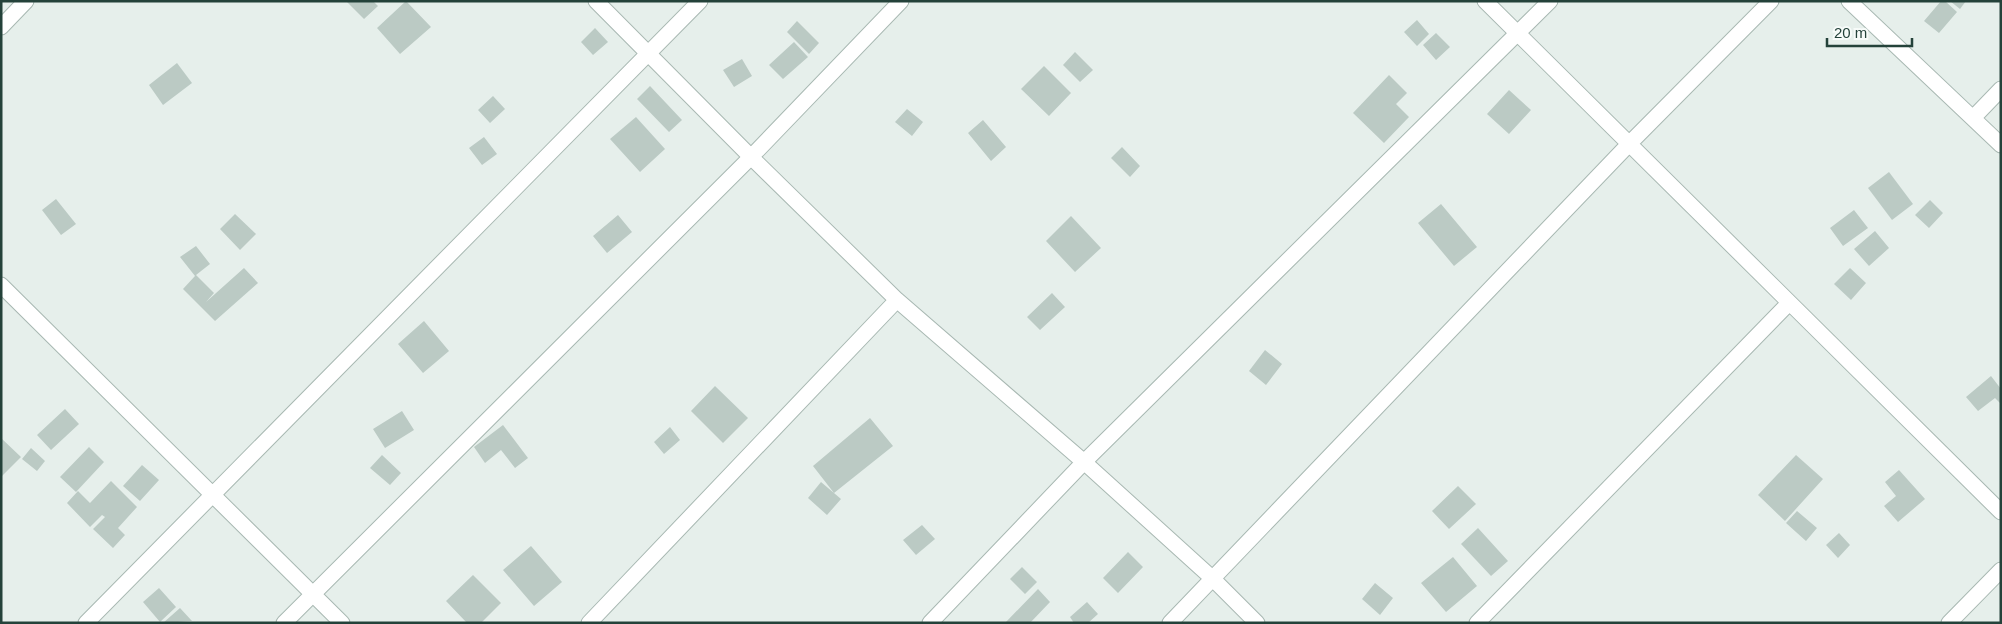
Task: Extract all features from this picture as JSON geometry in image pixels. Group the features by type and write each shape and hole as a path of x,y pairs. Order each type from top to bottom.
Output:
{"street":[{"path":"1,27 26,1"},
{"path":"596,1 751,157 898,300 1084,462 1212,578 1257,623"},
{"path":"86,623 700,1"},
{"path":"284,623 751,157 901,1"},
{"path":"1485,1 2001,512"},
{"path":"930,623 1084,462 1550,1"},
{"path":"1170,623 1630,143 1771,1"},
{"path":"1849,1 2001,145"},
{"path":"1973,118 2001,89"},
{"path":"1,285 342,623"},
{"path":"589,623 898,300"},
{"path":"1477,623 1789,303"},
{"path":"1949,623 2001,570"}],"building":[{"path":"346,1 373,1 378,6 364,19"},
{"path":"406,1 431,27 400,54 377,28"},
{"path":"1941,1 1945,1 1957,12 1939,33 1924,21"},
{"path":"1950,1 1966,1 1960,9"},
{"path":"1417,20 1429,34 1417,46 1404,32"},
{"path":"797,21 819,43 809,54 787,32"},
{"path":"595,28 608,42 593,55 581,42"},
{"path":"1436,33 1450,47 1436,60 1423,45"},
{"path":"794,42 808,57 783,79 769,65"},
{"path":"1075,52 1093,70 1080,82 1063,65"},
{"path":"742,59 752,76 734,87 723,70"},
{"path":"177,63 192,83 163,105 149,85"},
{"path":"1044,66 1071,93 1049,116 1021,89"},
{"path":"1389,75 1407,93 1396,104 1409,117 1384,143 1353,113"},
{"path":"650,86 682,120 669,132 637,99"},
{"path":"1509,90 1531,110 1509,134 1487,114"},
{"path":"493,96 505,109 490,123 478,110"},
{"path":"907,109 923,122 912,136 895,122"},
{"path":"636,117 665,149 640,172 610,139"},
{"path":"983,120 1006,147 991,161 968,133"},
{"path":"484,137 497,154 482,165 469,148"},
{"path":"1122,147 1140,166 1130,177 1111,158"},
{"path":"1889,172 1913,204 1892,220 1868,188"},
{"path":"56,199 76,224 61,235 42,210"},
{"path":"1930,200 1943,213 1929,228 1915,215"},
{"path":"1441,204 1477,247 1454,266 1418,223"},
{"path":"1854,210 1868,228 1843,246 1830,228"},
{"path":"235,214 256,234 240,250 220,229"},
{"path":"618,215 632,232 607,253 593,236"},
{"path":"1071,216 1101,248 1075,272 1046,241"},
{"path":"1875,231 1889,248 1869,266 1854,249"},
{"path":"196,246 210,264 196,275 214,293 206,302 244,268 258,283 215,321 183,289 195,276 180,257"},
{"path":"1850,268 1866,283 1851,300 1834,284"},
{"path":"1052,293 1065,307 1040,330 1027,317"},
{"path":"424,321 449,351 423,373 398,344"},
{"path":"1265,350 1282,364 1266,385 1249,371"},
{"path":"1991,376 2001,389 2001,404 1995,398 1978,411 1966,397"},
{"path":"715,386 748,418 723,443 691,411"},
{"path":"65,409 79,424 51,450 37,435"},
{"path":"402,411 414,430 385,448 373,429"},
{"path":"870,418 893,446 834,493 813,466"},
{"path":"503,425 528,458 515,468 501,450 485,463 474,447"},
{"path":"670,427 680,440 664,454 654,442"},
{"path":"1,438 21,457 1,477"},
{"path":"89,447 104,462 76,492 60,477"},
{"path":"31,448 45,461 37,471 22,459"},
{"path":"382,455 401,473 390,485 370,468"},
{"path":"1796,455 1823,479 1785,521 1758,495"},
{"path":"142,465 159,480 140,501 123,486"},
{"path":"1899,470 1925,499 1898,522 1884,506 1896,496 1885,482"},
{"path":"111,481 137,507 118,528 125,535 113,548 93,529 105,517 102,515 90,527 67,503 78,491 90,503"},
{"path":"821,482 841,499 827,515 808,498"},
{"path":"1458,486 1476,504 1449,529 1432,511"},
{"path":"1797,511 1817,528 1806,541 1786,523"},
{"path":"922,525 935,539 916,555 903,540"},
{"path":"1478,528 1508,561 1491,576 1461,544"},
{"path":"1839,533 1850,545 1838,558 1826,545"},
{"path":"531,546 562,582 534,606 503,570"},
{"path":"1128,552 1143,567 1118,593 1103,578"},
{"path":"1453,557 1477,586 1446,612 1421,583"},
{"path":"1022,567 1037,582 1025,594 1010,579"},
{"path":"473,575 501,603 481,623 467,623 446,601"},
{"path":"1375,583 1393,598 1380,615 1362,599"},
{"path":"159,588 176,607 160,622 143,602"},
{"path":"1038,589 1050,602 1030,623 1005,623"},
{"path":"1087,602 1098,614 1088,623 1074,623 1070,617"},
{"path":"180,608 192,621 163,623"}]}
